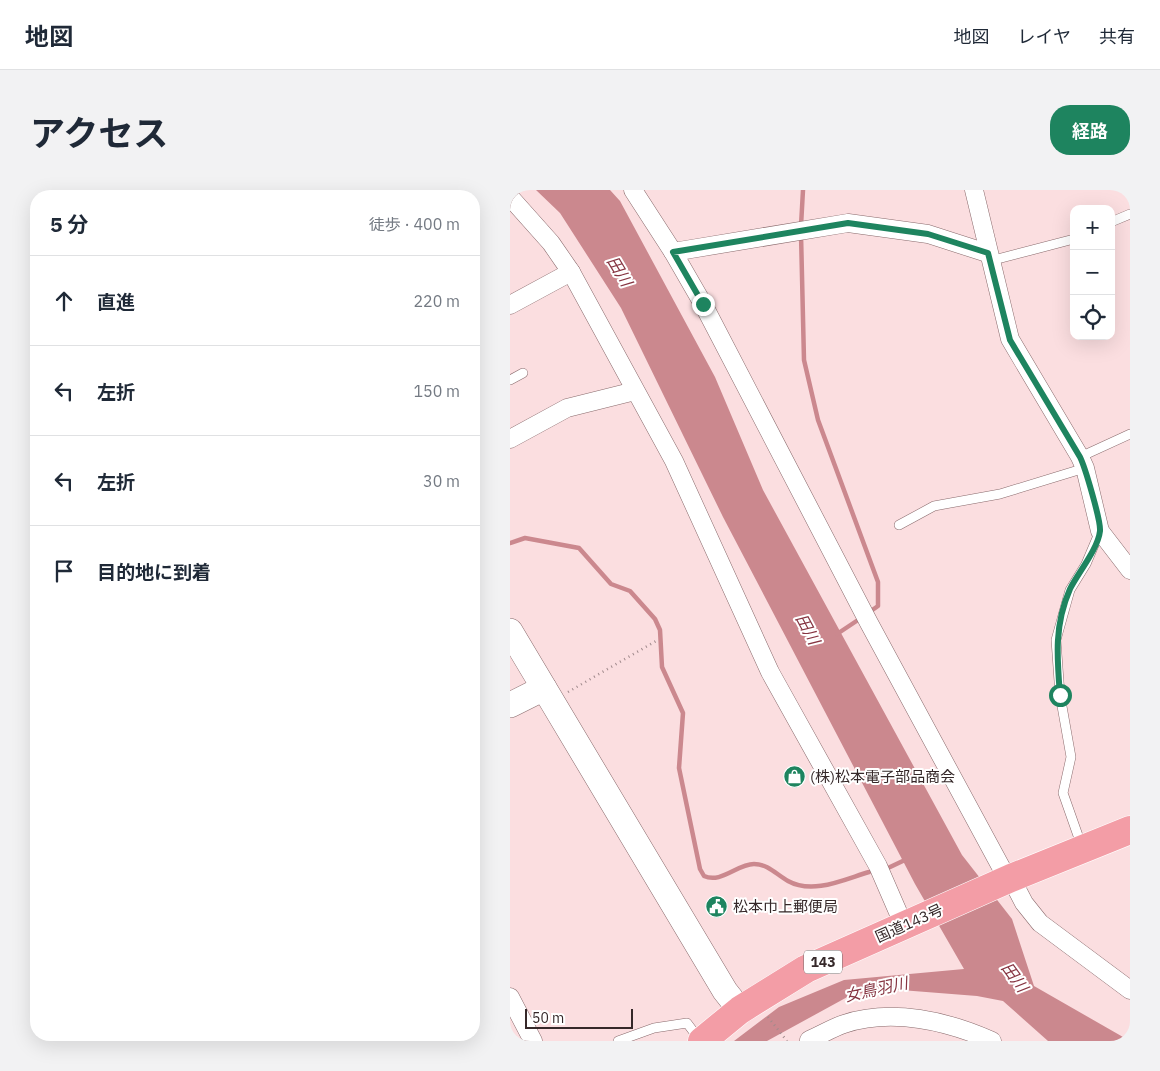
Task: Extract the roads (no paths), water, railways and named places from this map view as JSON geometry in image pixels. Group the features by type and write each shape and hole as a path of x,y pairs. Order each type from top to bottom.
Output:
{"highway":[{"name":"国道143号","path":"702,1041 752,1011 806,969 1008,880 1130,830"}],"street":[{"path":"633,190 673,252 703,304 937,752 1008,880 1040,923 1130,990"},
{"path":"974,190 1010,340 1083,462 1100,531 1130,570"},
{"path":"510,197 551,243 571,272 674,461 770,672 878,866 907,924"},
{"path":"673,252 848,223 928,234 989,257"},
{"path":"510,306 571,272"},
{"path":"510,439 566,408 635,391"},
{"path":"510,631 554,691 726,991 752,1011"},
{"path":"510,705 554,691"},
{"path":"510,997 533,1041"},
{"path":"809,1041 845,1024 892,1017 948,1025 992,1041"}],"lane":[{"path":"1115,220 1130,214"},
{"path":"989,257 1070,240"},
{"path":"510,380 523,374"},
{"path":"899,525 934,506 1000,494 1083,462 1130,434"},
{"path":"1083,849 1063,793 1070,757 1060,695 1056,640 1070,590 1086,564 1100,531"},
{"path":"618,1041 654,1028 687,1023 702,1041"}],"water":[{"path":"536,190 610,190 620,201 715,377 763,490 962,855 1012,919 1034,986 1130,1041 1048,1041 1003,1001 977,996 888,989 851,995 767,1041 734,1041 779,1007 844,980 964,969 915,884 723,517 621,308 560,213"}],"waterway":[{"path":"801,226 803,190"},
{"path":"801,234 804,360 818,420 878,582 878,606 868,613"},
{"path":"510,543 525,538 579,548 611,584 630,591 655,619 660,630 662,667 683,713 679,768 700,869 704,876 717,878 741,867 759,864 798,885 818,886 839,882 869,872"},
{"path":"837,634 861,618"},
{"path":"888,868 907,859"}],"place":[{"name":"(株)松本電子部品商会","path":"794,776"},
{"name":"松本巾上郵便局","path":"717,906"}],"water label":[{"name":"田川","path":"620,271"},
{"name":"田川","path":"808,629"},
{"name":"田川","path":"1015,977"},
{"name":"女鳥羽川","path":"876,989"}]}
